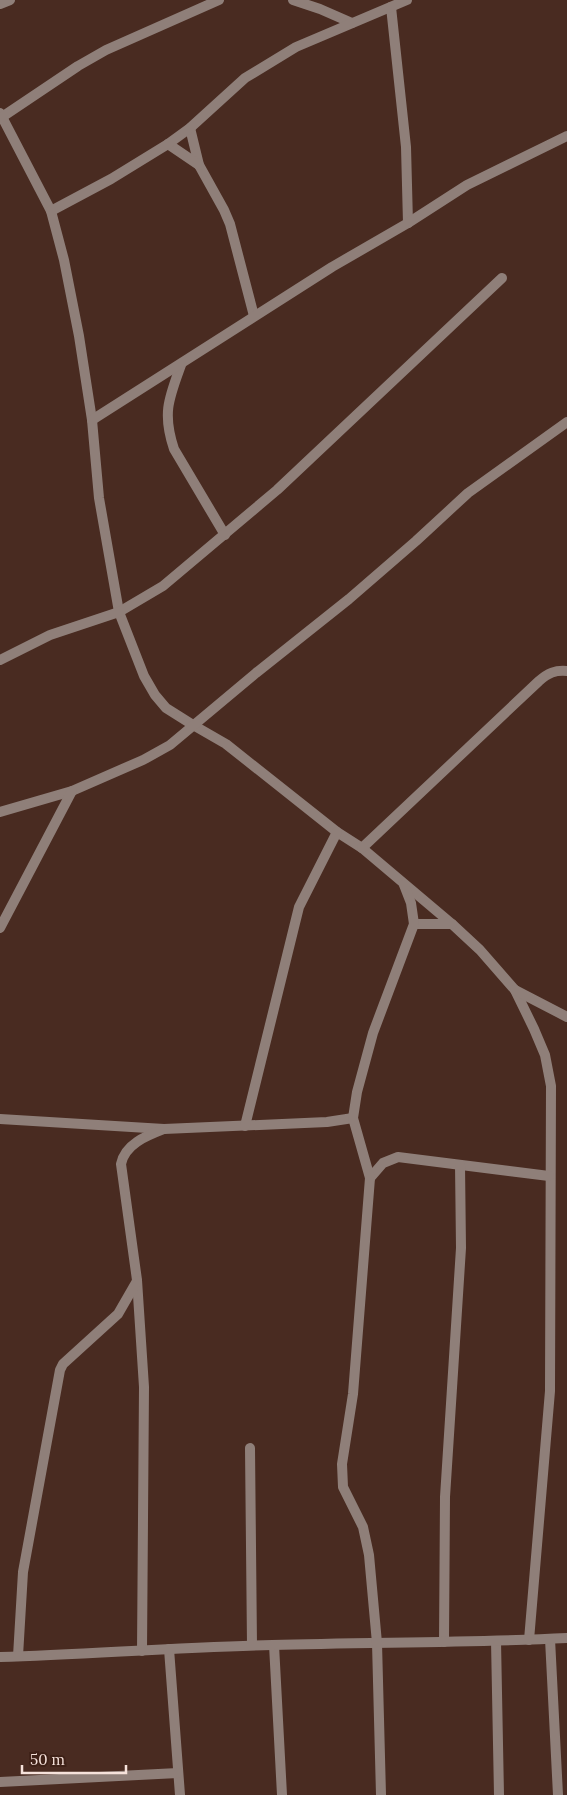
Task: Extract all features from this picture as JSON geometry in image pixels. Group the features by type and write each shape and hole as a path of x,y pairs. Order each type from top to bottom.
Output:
{"street":[{"path":"0,4 10,0"},
{"path":"219,0 106,50 1,115 51,211 66,269 92,420 99,498 119,612 144,676 155,695 166,708 226,744 337,832 362,848 480,950 515,990 544,1055 551,1086 550,1391 529,1640"},
{"path":"293,0 320,9 352,24"},
{"path":"51,211 111,179 168,144 190,128 245,78 296,47 407,0"},
{"path":"391,7 406,147 408,223"},
{"path":"190,128 199,165 230,224 254,316"},
{"path":"92,420 332,267 408,223 468,185 567,136"},
{"path":"168,144 199,165"},
{"path":"0,660 50,635 119,612 163,586 225,535 325,445 502,278"},
{"path":"181,364 168,402 169,434 174,449 225,535"},
{"path":"0,812 72,791 143,760 170,744 349,599 416,542 468,493 567,422"},
{"path":"362,848 548,673 558,670 567,671"},
{"path":"0,928 72,791"},
{"path":"245,1126 299,907 337,832"},
{"path":"381,1795 377,1643 367,1540 363,1527 343,1487 342,1464 353,1394 370,1178 353,1118 357,1092 374,1033 414,924 411,903 404,884"},
{"path":"414,924 452,924"},
{"path":"515,990 567,1017"},
{"path":"0,1120 164,1130 326,1122 353,1118"},
{"path":"142,1650 144,1388 137,1280 121,1164 127,1151 136,1143 164,1130"},
{"path":"370,1178 384,1163 398,1157 550,1176"},
{"path":"444,1642 445,1497 461,1248 460,1165"},
{"path":"18,1656 23,1572 60,1370 63,1364 118,1314 137,1280"},
{"path":"250,1448 252,1645"},
{"path":"0,1657 252,1645 567,1638"},
{"path":"550,1639 558,1795"},
{"path":"496,1641 499,1795"},
{"path":"274,1645 282,1795"},
{"path":"169,1649 180,1795"},
{"path":"0,1782 178,1773"}]}
